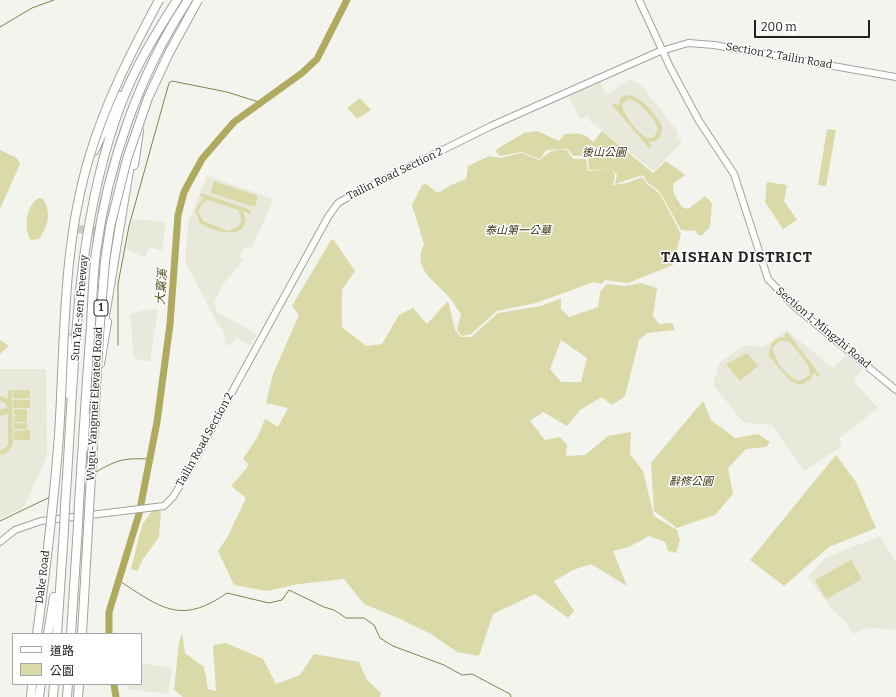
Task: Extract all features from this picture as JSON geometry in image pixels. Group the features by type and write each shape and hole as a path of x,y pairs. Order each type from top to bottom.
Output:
{"highway":[{"path":"36,633 55,485 68,269 76,215 88,159 107,107 131,52 159,0"},
{"name":"Sun Yat-sen Freeway","path":"57,633 82,281 94,196 115,121 148,47 177,0"},
{"name":"Sun Yat-sen Freeway","path":"70,633 80,525 96,252 108,189 125,132 145,81 177,17 188,0"},
{"path":"160,56 193,0"},
{"name":"Wugu-Yangmei Elevated Road","path":"82,633 99,335 105,261 110,227 127,159 148,98 169,53 198,0"},
{"path":"86,464 99,352 127,176 143,104 160,56 177,17"},
{"path":"71,434 66,256 89,163 116,102 148,47"},
{"path":"81,503 93,409 127,210 143,104"},
{"path":"107,232 118,234"},
{"path":"76,633 80,525"},
{"path":"48,633 62,553"},
{"path":"30,685 31,697"},
{"path":"39,697 41,685"},
{"path":"53,697 54,685"},
{"path":"67,697 68,685"},
{"path":"72,697 73,685"},
{"path":"78,685 78,697"}],"main road":[{"name":"Section 1, Mingzhi Road","path":"639,0 662,50 699,121 734,174 768,280 795,307 896,390"},
{"name":"Section 2, Tailin Road","path":"50,520 164,506 176,492 328,217 338,203 491,126 662,50 688,44 704,44 896,77"},
{"name":"Dake Road","path":"36,633 50,520"},
{"path":"0,542 9,534 22,527 50,520"},
{"path":"27,697 30,685"}],"shaded area":[{"path":"630,79 641,85 679,133 677,136 682,142 654,171 590,121 588,116 580,119 569,96 600,82 606,95"},
{"path":"207,176 274,199 251,250 245,247 239,257 243,259 239,266 224,283 214,301 217,312 257,334 250,346 237,338 229,346 226,344 223,330 217,323 185,261 188,222"},
{"path":"132,219 165,222 163,251 149,247 145,258 126,249"},
{"path":"148,309 158,309 150,362 133,358 131,314"},
{"path":"786,330 833,368 846,356 862,369 854,382 878,408 840,438 841,447 804,471 772,425 744,423 713,385 719,363 745,345 764,347"},
{"path":"0,369 46,369 47,456 24,507 0,519"},
{"path":"880,536 896,562 896,630 869,628 853,634 845,621 837,615 808,577 825,558"},
{"path":"142,663 172,668 168,694 128,689 127,685 142,685"}],"green space":[{"path":"626,95 642,101 660,121 662,126 661,135 655,141 649,142 652,146 649,148 612,105 615,103 618,106 621,98","holes":["629,99 633,100 646,111 657,125 658,129 654,137 648,138 640,133 625,112 622,104"]},
{"path":"360,98 371,110 357,119 347,108"},
{"path":"827,129 836,130 826,186 818,185"},
{"name":"泰山第一公墓","path":"537,131 559,141 564,134 576,133 586,136 593,142 602,131 653,173 666,161 685,175 673,184 674,194 682,207 688,209 705,196 712,203 710,227 702,235 698,235 696,231 681,230 660,192 647,182 643,175 615,184 617,175 611,168 615,175 613,185 627,183 642,177 647,184 660,194 681,234 673,265 628,283 605,280 602,284 594,282 536,303 497,311 471,334 462,336 457,330 461,314 450,298 431,279 423,267 421,253 424,244 412,205 422,185 426,184 438,193 451,185 466,179 468,166 489,156 500,158 521,153 540,160 552,151 567,150 573,159 586,159 588,171 608,169 589,170 588,155 573,156 568,149 546,150 540,159 521,152 500,156 496,152 497,149 524,133"},
{"path":"0,150 17,158 20,164 0,209"},
{"path":"214,181 258,196 255,207 210,193"},
{"path":"767,182 787,185 784,201 797,220 783,229 765,202"},
{"path":"201,193 251,210 250,214 243,211 245,221 243,227 238,231 222,232 214,230 200,223 195,210 204,198 200,196","holes":["208,200 238,210 242,219 239,226 229,231 203,221 198,212 202,204"]},
{"path":"39,198 43,199 46,204 48,219 45,229 39,239 31,240 27,230 27,218 31,206"},
{"path":"331,240 334,240 355,271 342,290 342,327 366,346 382,344 399,315 415,307 414,309 427,324 448,301 455,330 461,337 471,337 498,313 541,306 561,298 561,309 569,317 598,307 600,292 607,284 625,286 641,283 657,288 653,316 659,324 672,323 675,330 647,333 639,340 625,396 612,405 602,397 580,410 567,426 543,412 530,421 545,440 560,437 567,445 566,456 585,455 608,436 631,432 630,454 643,471 654,516 677,530 680,541 676,553 668,551 665,542 649,536 629,547 613,551 627,586 591,564 573,570 554,581 574,611 568,618 535,594 493,614 479,656 457,652 431,634 364,604 344,579 299,584 267,591 234,585 218,551 228,536 246,498 231,486 247,468 248,464 243,459 258,436 265,419 278,427 288,408 266,403 273,374 299,315 292,306","holes":["561,340 587,358 581,382 561,382 550,369"]},
{"path":"787,332 820,375 817,377 814,372 811,379 801,385 790,381 769,356 770,348 773,342 778,338 786,337 784,335","holes":["779,341 788,341 808,365 810,375 800,381 786,373 778,363 774,352 773,347"]},
{"path":"0,340 9,346 0,354"},
{"path":"747,353 758,366 740,381 726,364"},
{"path":"8,390 12,390 13,444 8,452 1,455 0,450 5,448 8,444 8,414 0,416 0,409 8,408 5,403 0,401 0,396 8,399"},
{"path":"13,390 30,390 30,398 13,399"},
{"path":"13,400 30,400 30,408 13,408"},
{"name":"辭修公園","path":"703,401 711,420 735,438 758,434 770,442 766,447 746,449 728,468 733,494 715,515 677,528 654,511 651,463"},
{"path":"14,409 27,409 27,422 14,422 14,416 20,416 14,415"},
{"path":"14,423 27,423 27,429 14,429"},
{"path":"30,430 30,440 14,440 14,431"},
{"path":"836,455 856,482 876,528 829,547 784,586 750,560"},
{"path":"158,510 161,512 159,537 143,559 137,571 131,569 142,525 152,511"},
{"path":"851,560 862,579 826,599 815,580"},
{"path":"182,633 185,653 204,667 208,689 216,691 213,645 226,643 263,659 276,684 300,675 314,654 359,662 367,680 381,693 380,697 183,697 174,690 179,642"}],"waterway":[{"path":"0,27 32,8 54,0"},
{"name":"大窠溪","path":"109,633 109,612 139,514 157,422 170,324 178,215 184,192 202,159 234,122 302,73 317,59 347,0"},
{"path":"118,345 118,284 129,226 169,83 172,81 227,92 262,103"},
{"path":"96,472 110,464 122,460 150,459"},
{"path":"0,521 50,497"},
{"path":"118,580 159,605 183,611 196,609 211,603 227,593 269,603 282,600 289,590 324,607 334,610 346,618 364,618 374,625 380,638 393,646 444,665 462,675 472,674 510,694 511,697"},
{"name":"大窠溪","path":"114,685 116,697"}],"tunnel":[{"path":"78,229 107,232"}],"district":[{"name":"TAISHAN DISTRICT","path":"737,258"}],"park label":[{"name":"後山公園","path":"604,153"}]}
